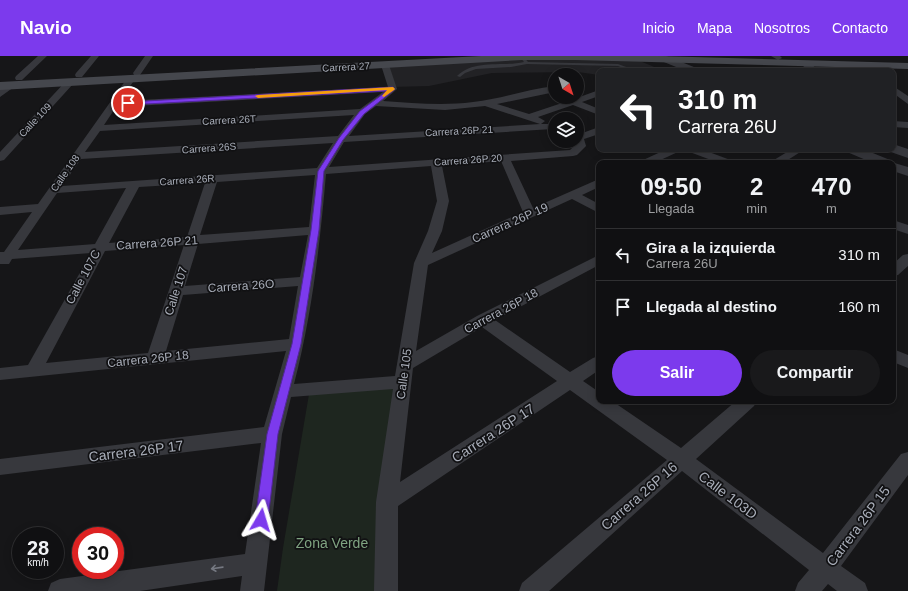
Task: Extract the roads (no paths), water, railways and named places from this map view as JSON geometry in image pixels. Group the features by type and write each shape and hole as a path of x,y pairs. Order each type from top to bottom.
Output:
{"main road":[{"name":"Carrera 27","path":"385,61 438,56"},
{"name":"Carrera 27","path":"0,79 10,83 385,61 476,58 524,60 575,57 777,57 908,62"},
{"name":"Carrera 27","path":"672,58 810,67 866,68 908,66"},
{"path":"726,68 743,62"}],"street":[{"path":"0,94 10,83 43,56"},
{"name":"Calle 109","path":"0,158 95,56"},
{"name":"Calle 108","path":"3,259 149,56"},
{"path":"657,56 672,58 690,68"},
{"path":"631,58 658,68"},
{"path":"385,61 393,89"},
{"path":"252,591 272,434 296,344 315,230 321,171 341,139 362,112 393,89"},
{"path":"113,104 393,89"},
{"path":"376,103 420,110 486,103 525,93 548,90"},
{"path":"896,92 908,102"},
{"path":"584,98 596,94"},
{"path":"896,103 908,102"},
{"path":"486,103 548,124"},
{"path":"530,117 568,104"},
{"path":"579,104 596,111"},
{"name":"Carrera 26T","path":"96,128 362,112"},
{"path":"896,124 908,125"},
{"name":"Carrera 26P 21","path":"341,139 424,130 548,126"},
{"name":"Carrera 26P 20","path":"584,135 596,131"},
{"name":"Carrera 26S","path":"77,156 341,139"},
{"name":"Carrera 26P 20","path":"321,171 573,153 579,148"},
{"path":"896,149 908,154"},
{"path":"652,160 669,152"},
{"path":"699,152 721,160"},
{"path":"780,160 795,152"},
{"path":"859,152 878,160"},
{"path":"504,157 530,214"},
{"name":"Calle 105","path":"386,591 387,502 404,374 421,263 435,231 443,200 436,163"},
{"path":"896,167 908,172"},
{"name":"Carrera 26R","path":"53,190 321,171"},
{"name":"Calle 107","path":"155,358 212,178"},
{"name":"Carrera 26P 19","path":"421,263 596,184"},
{"name":"Calle 107C","path":"34,370 98,248 134,185"},
{"path":"573,195 596,207"},
{"path":"0,211 41,208"},
{"path":"896,225 908,230"},
{"name":"Carrera 26P 21","path":"3,259 98,248 315,230"},
{"path":"896,269 908,258"},
{"name":"Carrera 26P 18","path":"404,374 483,320 596,261"},
{"name":"Carrera 26O","path":"176,291 306,281"},
{"name":"Calle 103D","path":"483,320 596,398"},
{"name":"Carrera 26P 18","path":"0,374 296,344"},
{"path":"896,356 908,362"},
{"name":"Carrera 26P 17","path":"387,502 596,364"},
{"path":"284,391 404,374"},
{"name":"Calle 103D","path":"604,404 681,459 856,591"},
{"name":"Carrera 26P 16","path":"531,591 745,404"},
{"name":"Carrera 26P 17","path":"0,467 272,434"},
{"name":"Carrera 26P 15","path":"807,591 908,460"},
{"path":"60,591 256,563"}],"lane":[{"path":"459,76 465,70 476,67 516,66 524,60 618,65 626,68"}],"park label":[{"name":"Zona Verde","path":"332,543"}]}
